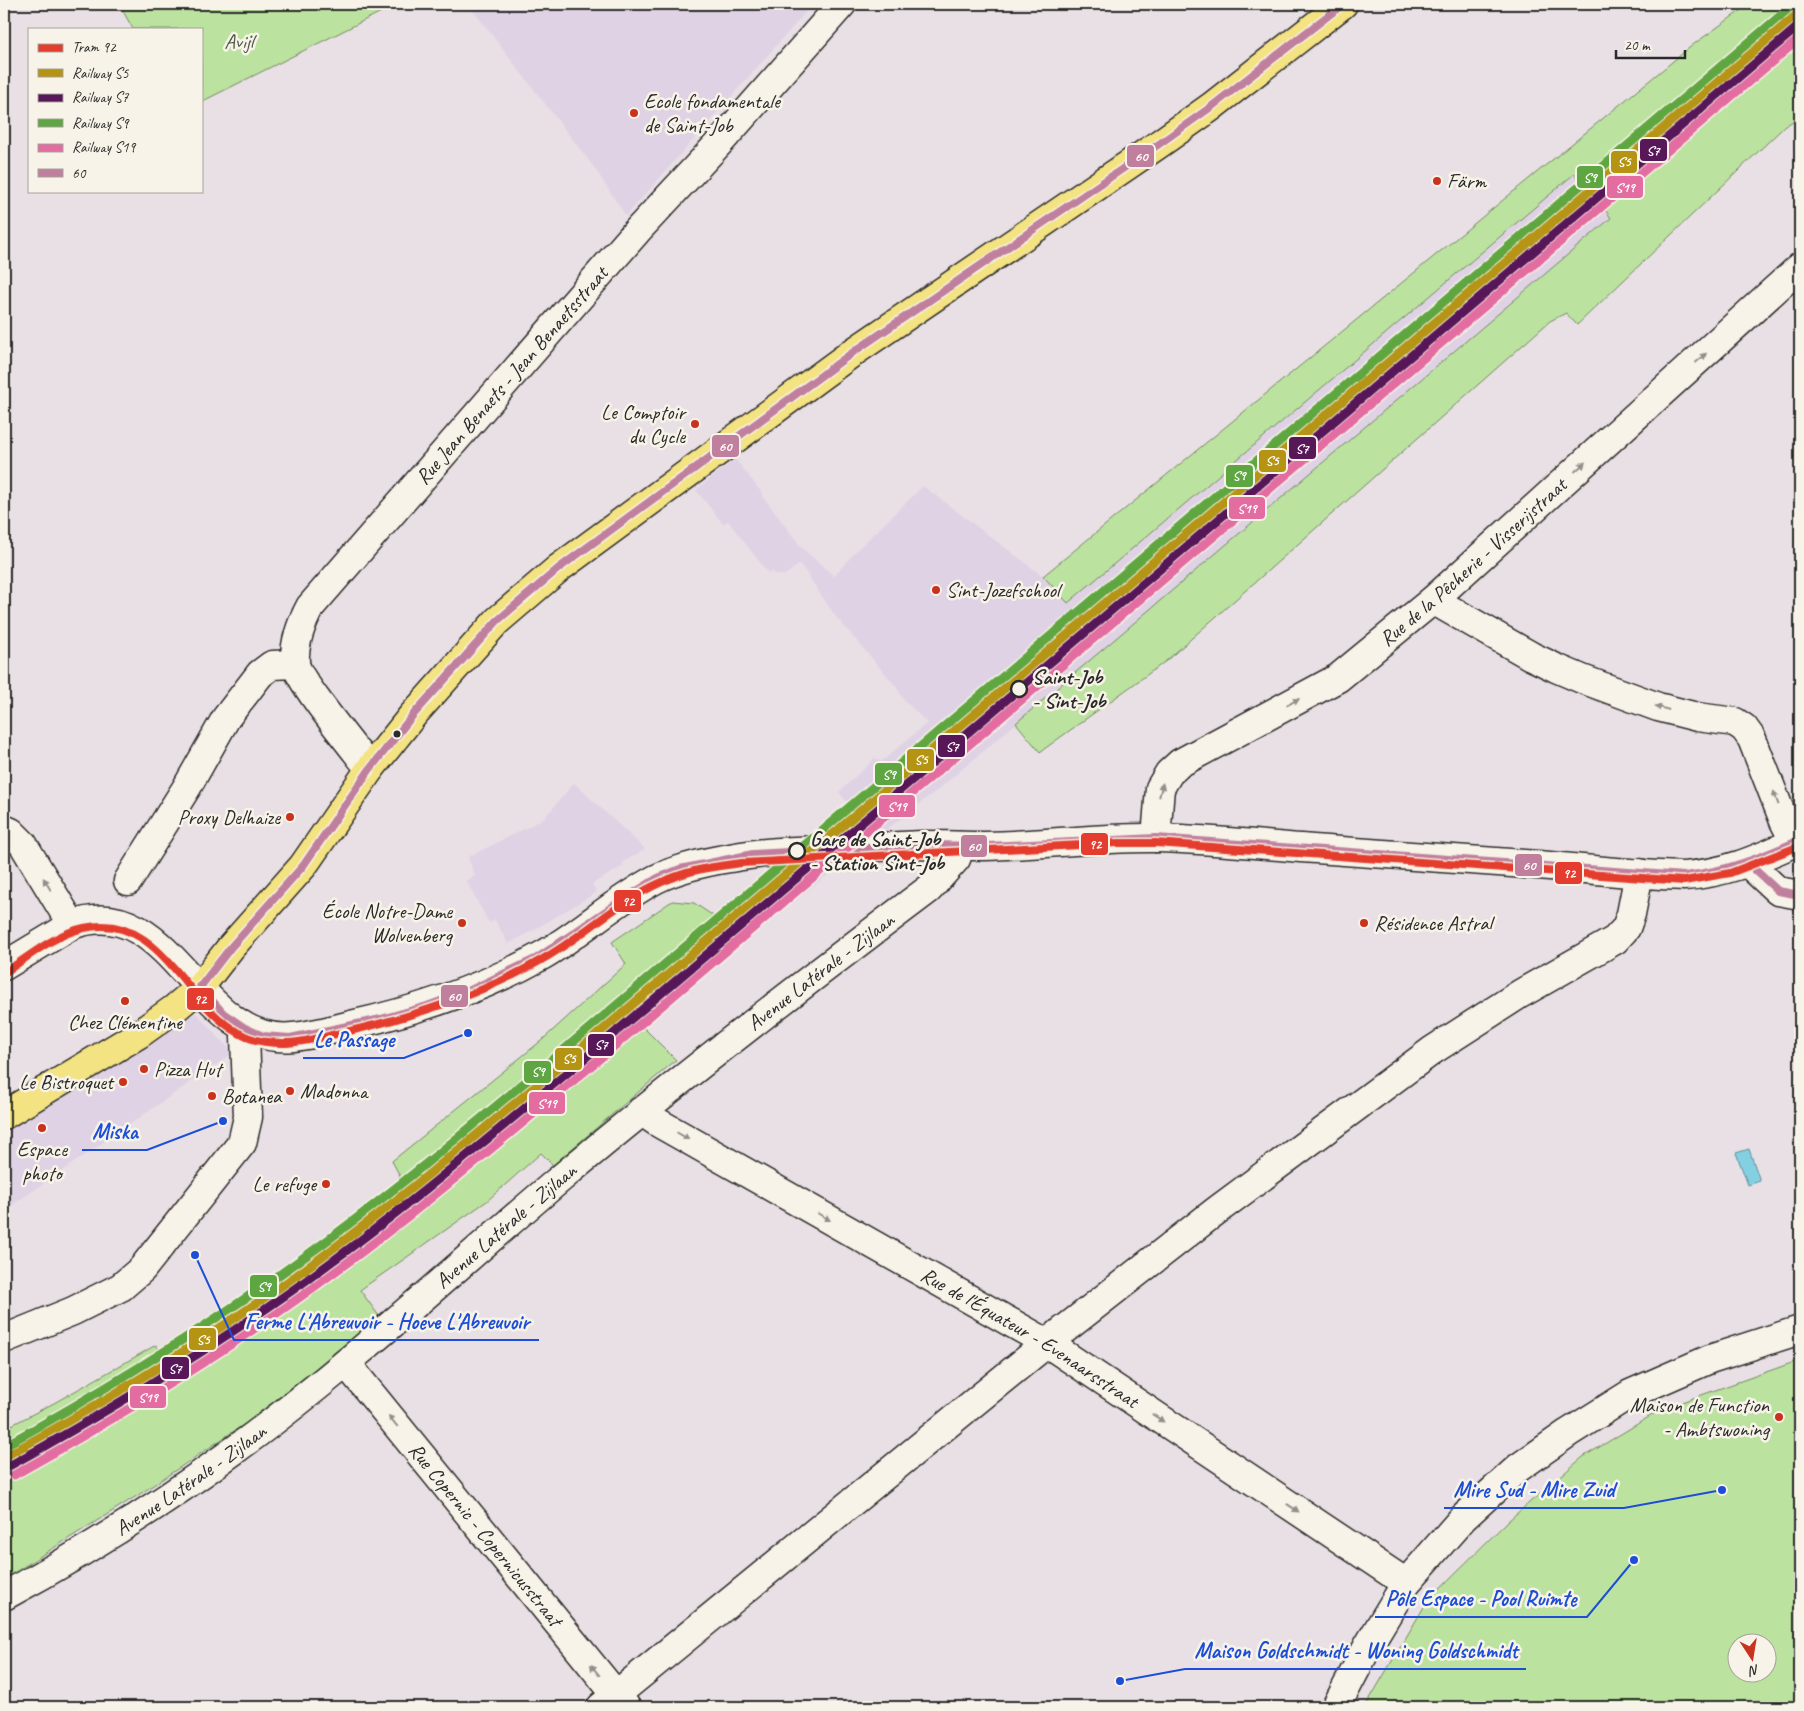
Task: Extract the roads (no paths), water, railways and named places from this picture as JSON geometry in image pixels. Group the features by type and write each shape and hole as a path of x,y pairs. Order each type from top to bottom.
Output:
{"main road":[{"path":"4,1115 139,1034 174,1009 200,987 231,947 304,866 370,769 413,715 497,621 559,568 852,353 1174,134 1343,4"}],"street":[{"name":"Rue Jean Benaets - Jean Benaetsstraat","path":"295,664 300,627 310,607 637,231 721,141 842,4"},
{"name":"Rue de la Pêcherie - Visserijstraat","path":"1156,838 1160,788 1169,773 1180,762 1338,678 1433,600 1800,266"},
{"path":"4,966 72,925 100,919 127,923 137,928 156,943 200,987 222,1013 249,1030 263,1036 277,1038 310,1035 381,1019 448,999 491,981 537,958 658,878 680,869 733,857 800,851 987,846 1156,838 1671,876 1702,874 1732,868 1798,841 1784,821 1752,739 1744,728 1735,722 1697,717 1658,707 1582,680 1531,656 1433,600"},
{"path":"128,881 188,787 226,718 260,674 272,665 295,664 304,683 370,769"},
{"path":"4,829 11,832 23,844 72,925"},
{"name":"Avenue Latérale - Zijlaan","path":"4,1596 169,1496 237,1448 346,1363 552,1185 642,1111 928,889 956,859 951,846"},
{"path":"1750,862 1752,867 1778,891 1800,894"},
{"path":"614,1703 1047,1343 1216,1211 1432,1050 1520,994 1615,940 1626,928 1631,914 1639,873"},
{"path":"4,1339 73,1311 121,1287 142,1269 242,1143 248,1118 245,1036 249,1030"},
{"name":"Rue de l'Équateur - Evenaarsstraat","path":"642,1111 657,1122 1047,1343 1406,1583"},
{"path":"1336,1707 1368,1646 1406,1583 1463,1518 1518,1468 1568,1433 1630,1394 1710,1359 1800,1330"},
{"name":"Rue Copernic - Copernicusstraat","path":"346,1363 614,1703"}],"water":[{"path":"1749,1149 1760,1181 1748,1185 1736,1153"}],"tram line":[{"name":"92","path":"4,973 63,935 84,928 111,926 133,933 152,946 170,963 202,1002 239,1033 260,1041 290,1043 395,1020 474,993 524,970 548,956 623,904 655,885 689,872 741,863 1118,843 1156,843 1684,881 1730,873 1800,846"}],"rail line":[{"name":"S9","path":"4,1446 166,1351 321,1245 414,1173 566,1048 1794,4"},
{"name":"S5","path":"4,1457 129,1386 210,1335 327,1253 420,1181 572,1056 1800,12"},
{"name":"S7","path":"9,1466 134,1394 256,1316 334,1260 488,1139 1800,25"},
{"name":"S19","path":"14,1475 139,1403 221,1351 340,1268 433,1196 585,1071 1800,38"}],"place":[{"name":"Ecole fondamentale de Saint-Job","path":"634,113"},
{"name":"Färm","path":"1437,181"},
{"name":"Le Comptoir du Cycle","path":"695,424"},
{"name":"Sint-Jozefschool","path":"936,590"},
{"name":"Saint-Job - Sint-Job","path":"1019,689"},
{"name":"Proxy Delhaize","path":"290,817"},
{"name":"Gare de Saint-Job - Station Sint-Job","path":"797,851"},
{"name":"École Notre-Dame Wolvenberg","path":"462,923"},
{"name":"Résidence Astral","path":"1364,923"},
{"name":"Chez Clémentine","path":"125,1001"},
{"name":"Le Passage","path":"468,1033"},
{"name":"Pizza Hut","path":"144,1069"},
{"name":"Le Bistroquet","path":"123,1082"},
{"name":"Madonna","path":"290,1091"},
{"name":"Botanea","path":"212,1096"},
{"name":"Miska","path":"223,1121"},
{"name":"Espace photo","path":"42,1128"},
{"name":"Le refuge","path":"326,1184"},
{"name":"Ferme L'Abreuvoir - Hoeve L'Abreuvoir","path":"195,1255"},
{"name":"Maison de Function - Ambtswoning","path":"1779,1417"},
{"name":"Mire Sud - Mire Zuid","path":"1722,1490"},
{"name":"Pôle Espace - Pool Ruimte","path":"1634,1560"},
{"name":"Maison Goldschmidt - Woning Goldschmidt","path":"1120,1681"}],"park label":[{"name":"Avijl","path":"239,41"}]}
